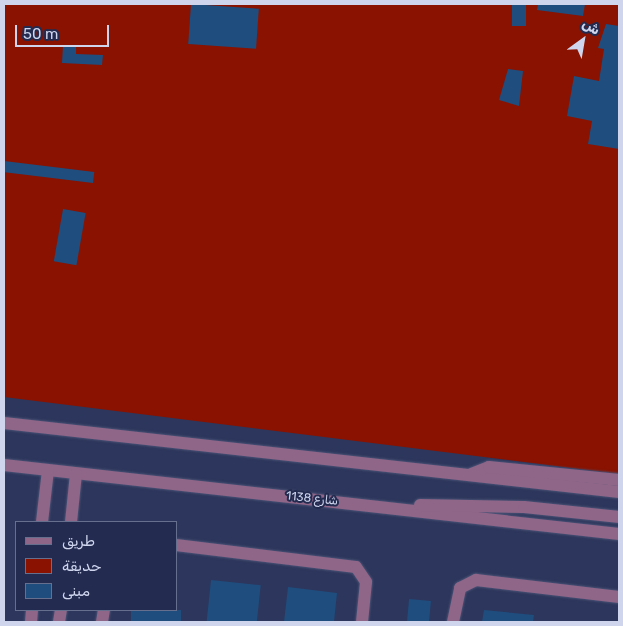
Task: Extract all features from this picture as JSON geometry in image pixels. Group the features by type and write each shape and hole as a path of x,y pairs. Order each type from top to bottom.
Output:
{"street":[{"path":"4,423 619,492"},
{"name":"شارع 1138","path":"4,465 619,534"},
{"path":"468,476 489,467 619,480"},
{"path":"42,521 48,470"},
{"path":"71,521 76,474"},
{"path":"385,507 524,507 619,517"},
{"path":"178,545 356,568 366,582 362,622"},
{"path":"453,622 460,588 476,580 619,597"}],"green space":[{"path":"4,4 619,4 619,474 4,397"}],"building":[{"path":"191,4 259,9 256,49 188,44"},
{"path":"512,4 526,4 526,26 512,26"},
{"path":"538,4 585,4 583,16 537,10"},
{"path":"606,24 619,26 619,149 588,144 592,121 567,116 574,76 599,81 604,49 598,48"},
{"path":"63,45 76,46 76,54 103,55 102,65 62,63"},
{"path":"508,69 523,71 519,106 499,100"},
{"path":"4,161 94,172 93,183 4,172"},
{"path":"63,209 86,213 76,265 54,261"},
{"path":"211,580 261,585 257,622 207,622"},
{"path":"288,587 337,593 334,622 284,622"},
{"path":"409,599 431,601 429,622 407,622"},
{"path":"181,610 181,622 131,622 131,611"},
{"path":"484,610 534,615 533,622 482,622"}]}
